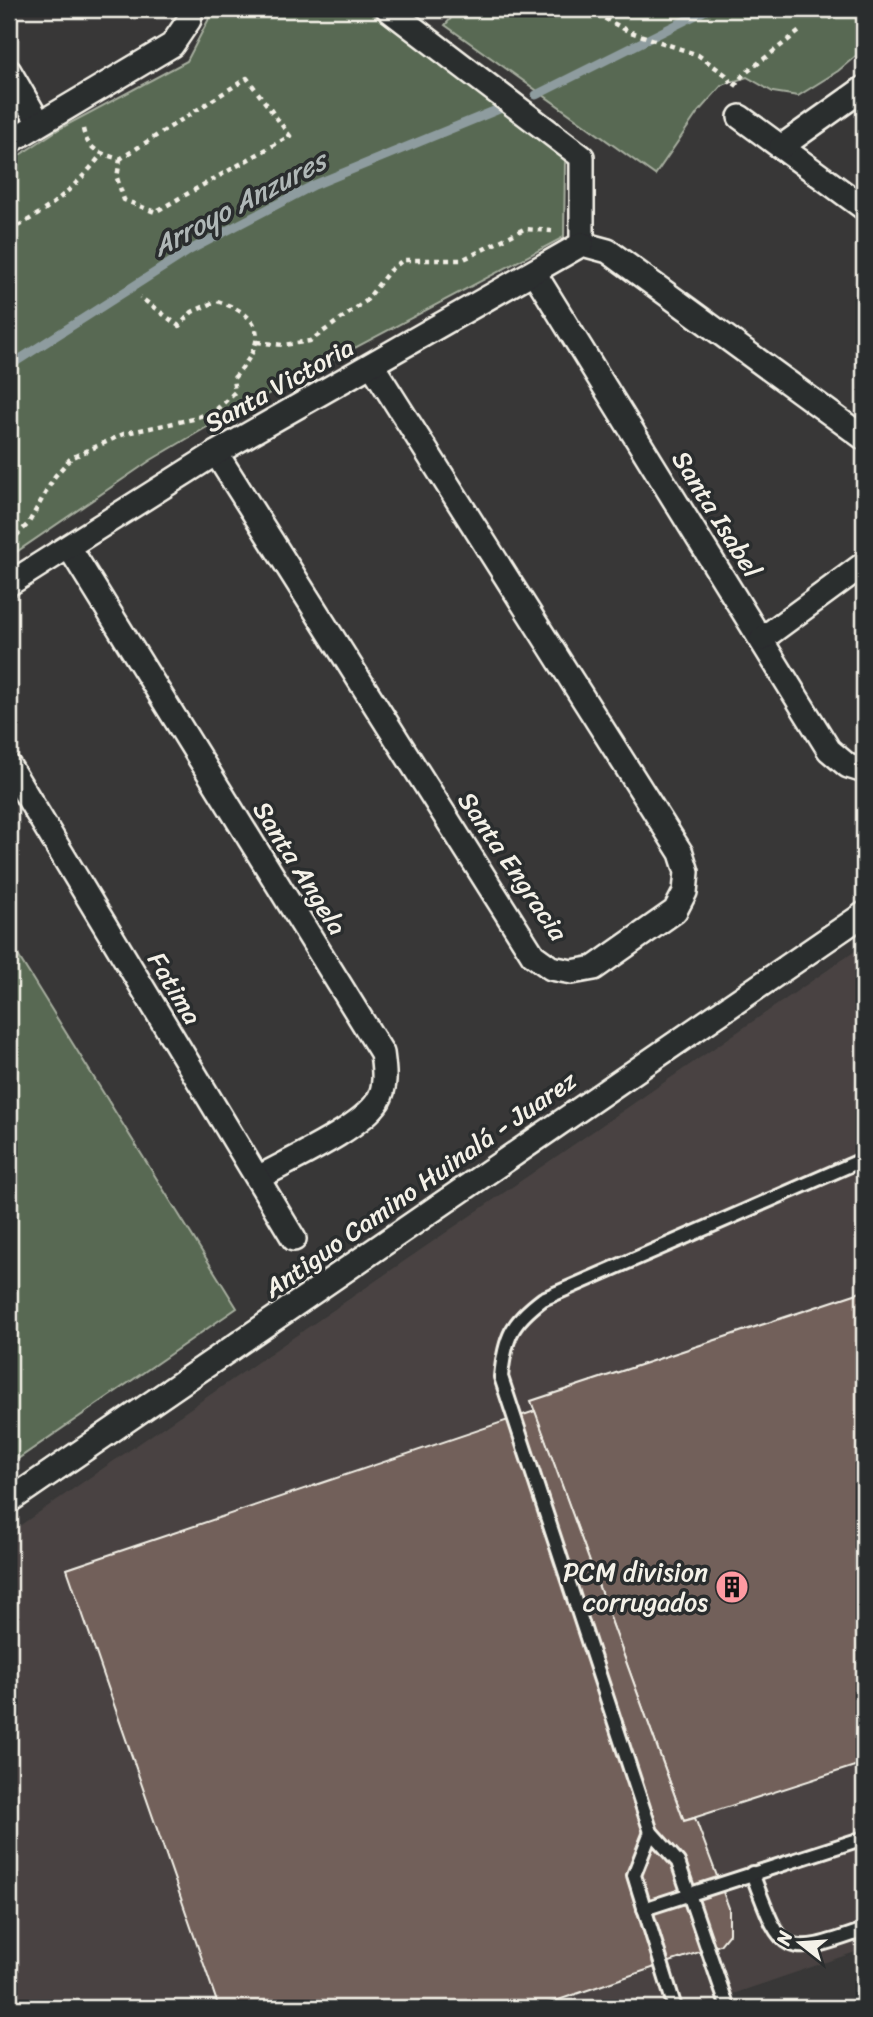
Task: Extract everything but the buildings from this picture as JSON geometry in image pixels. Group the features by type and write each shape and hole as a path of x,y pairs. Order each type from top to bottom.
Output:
{"street":[{"path":"388,9 582,157 582,240 608,251 864,438"},
{"path":"9,142 172,45 190,14"},
{"path":"9,71 39,123"},
{"path":"781,147 864,88"},
{"path":"740,117 864,208"},
{"name":"Santa Victoria","path":"9,584 216,453 535,274 582,240"},
{"name":"Santa Isabel","path":"535,274 829,750 848,766 864,771"},
{"name":"Santa Engracia","path":"216,453 533,955 551,968 572,972 594,968 676,911 685,892 687,872 681,853 372,365"},
{"name":"Santa Angela","path":"69,547 382,1053 385,1076 379,1100 364,1118 258,1178"},
{"path":"762,639 864,564"},
{"name":"Fatima","path":"9,766 294,1238"},
{"name":"Antiguo Camino Huinalá - Juarez","path":"9,1501 864,914"}],"lane":[{"path":"728,2008 678,1862 651,1832 501,1377 504,1344 520,1316 543,1299 864,1159"},
{"path":"651,1832 634,1875 676,2008"},
{"path":"644,1909 864,1838"},
{"path":"752,1873 772,1928 784,1941 799,1948 816,1947 864,1930"}],"path":[{"path":"587,9 628,31 698,55 726,75 734,87 743,75 801,30"},
{"path":"829,18 851,9 864,9"},
{"path":"81,121 85,141 101,155 120,159 247,78 290,136 155,212 124,200 117,178 120,159"},
{"path":"9,230 29,220 72,188 101,155"},
{"path":"257,342 283,345 310,341 366,301 389,271 403,260 462,260 524,229 582,240"},
{"path":"9,543 28,524 55,476 71,458 126,433 193,419 217,410 235,392 233,380 250,360 257,342 251,317 240,309 218,301 192,312 179,326 140,297"}],"shaded area":[{"path":"864,945 864,1949 692,2008 9,2008 9,1533"}],"green space":[{"path":"214,9 366,9 537,132 565,159 564,237 219,420 151,460 9,557 9,162 59,129 187,61"},
{"path":"459,9 864,9 864,49 838,71 798,96 773,92 747,77 722,85 698,112 655,175 445,25"},
{"path":"9,941 237,1308 9,1465"}],"waterway":[{"name":"Arroyo Anzures","path":"536,95 708,9"},
{"name":"Arroyo Anzures","path":"9,366 190,250 314,185 504,107"}],"place":[{"name":"PCM division corrugados","path":"732,1587"}]}
